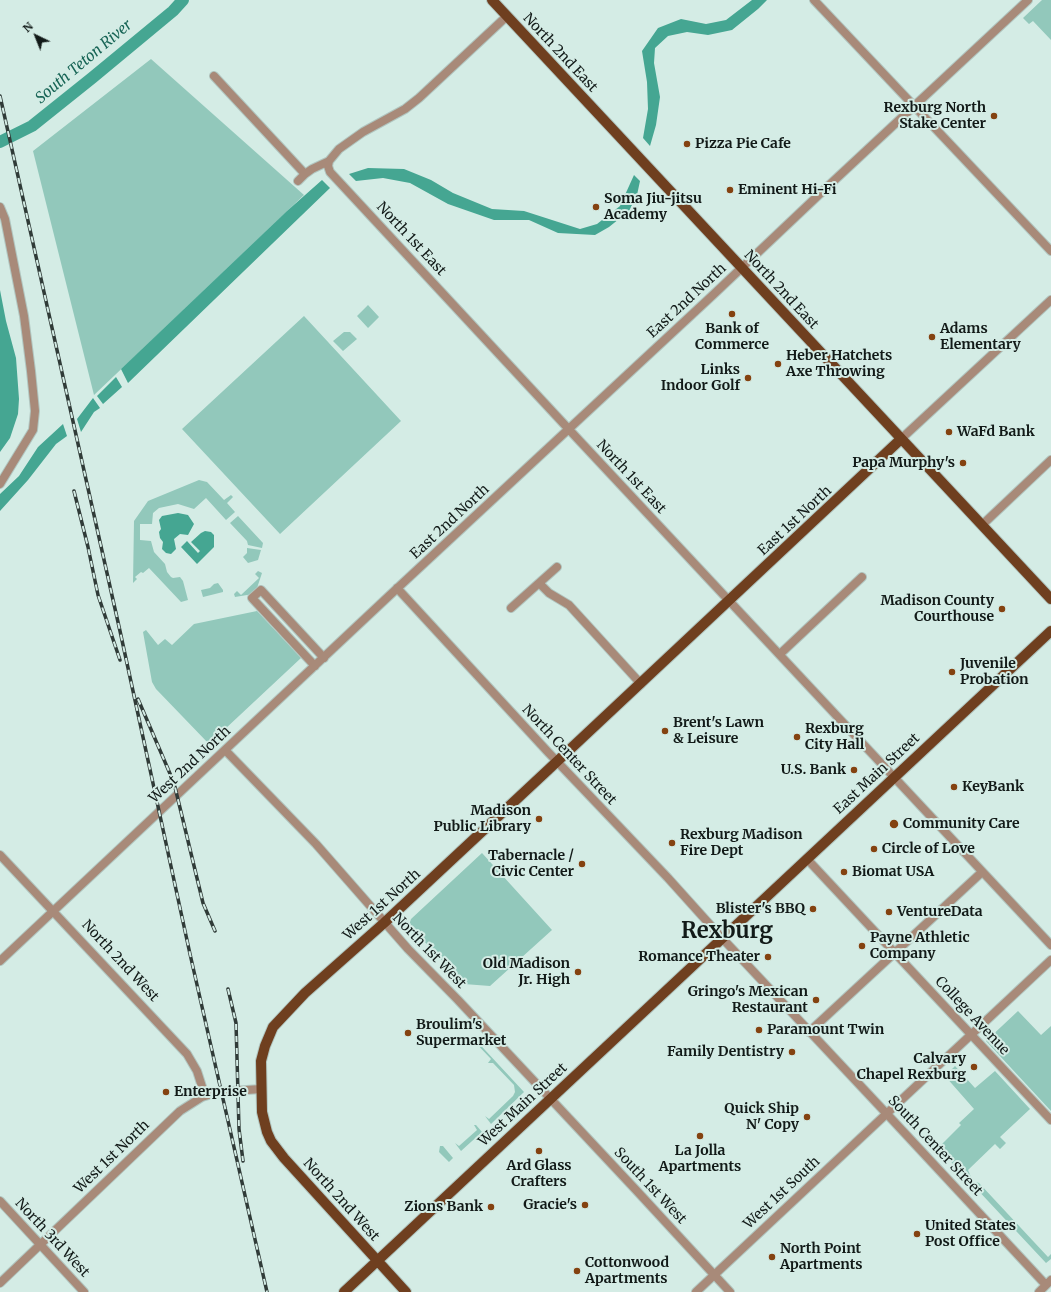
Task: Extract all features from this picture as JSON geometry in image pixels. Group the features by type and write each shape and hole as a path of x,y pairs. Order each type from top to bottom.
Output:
{"main road":[{"name":"North 2nd East","path":"492,0 1051,599"},
{"name":"East 1st North","path":"558,762 901,439"},
{"name":"East Main Street","path":"722,938 1051,631"},
{"name":"West 1st North","path":"284,1158 267,1132 262,1112 261,1061 269,1035 274,1027 305,993 384,923 558,762"},
{"name":"West Main Street","path":"344,1292 722,938"},
{"name":"North 2nd West","path":"284,1158 406,1292"}],"street":[{"path":"814,0 1051,251"},
{"name":"East 2nd North","path":"397,588 1028,0"},
{"path":"298,182 305,174 329,161 346,143 405,109 419,98 507,16"},
{"path":"214,76 305,174"},
{"name":"North 1st East","path":"329,161 328,166 330,172 1051,945"},
{"path":"0,207 5,219 24,316 35,411 33,430 0,484"},
{"name":"East 1st North","path":"901,439 1051,300"},
{"path":"982,525 1051,460"},
{"path":"511,608 557,568"},
{"path":"780,654 862,577"},
{"path":"540,584 549,593 569,605 641,684"},
{"name":"West 2nd North","path":"0,961 397,588"},
{"name":"North Center Street","path":"397,588 668,878 722,938"},
{"path":"315,666 252,598 261,590 324,658"},
{"name":"North 1st West","path":"225,750 316,844 384,923 550,1099"},
{"name":"North 2nd West","path":"0,855 54,910 187,1054 197,1071 205,1096"},
{"name":"College Avenue","path":"807,858 1051,1120"},
{"path":"809,1032 982,872"},
{"name":"South Center Street","path":"722,938 809,1032 1048,1283"},
{"name":"West 1st South","path":"696,1292 1051,960"},
{"name":"West 1st North","path":"0,1283 180,1112 205,1096 222,1091 261,1089"},
{"name":"South 1st West","path":"550,1099 730,1292"},
{"name":"North 3rd West","path":"0,1201 84,1292"},
{"path":"1039,1292 1048,1283"}],"shaded area":[{"path":"752,0 767,0 732,30 708,35 687,32 668,36 655,48 654,63 660,97 656,125 650,146 643,138 648,109 647,82 642,51 658,28 681,19 706,24 726,20"},
{"path":"1042,0 1051,0 1051,40 1033,21 1029,24 1023,18"},
{"path":"151,59 304,195 94,395 33,151"},
{"path":"368,168 404,169 431,180 453,193 492,209 524,211 580,229 597,224 620,206 634,175 640,181 637,195 629,211 609,227 595,235 558,233 529,220 494,220 448,204 410,183 383,178 356,181 349,174"},
{"path":"322,180 330,188 128,383 121,369 287,211"},
{"path":"0,290 6,321 16,358 19,399 18,414 10,438 0,452"},
{"path":"368,305 379,317 368,328 357,316"},
{"path":"304,316 401,421 280,534 182,429"},
{"path":"344,332 350,332 357,339 343,351 333,341"},
{"path":"116,377 122,387 103,404 97,396"},
{"path":"93,398 100,408 94,412 81,432 77,419"},
{"path":"63,424 67,436 56,444 28,480 0,511 0,494 19,476 38,447"},
{"path":"199,480 207,482 224,500 231,495 233,497 227,503 235,512 226,520 206,498 194,509 178,504 159,508 153,513 152,524 140,524 140,540 151,541 154,552 165,564 167,572 171,577 180,577 183,581 188,600 181,602 149,568 135,577 137,579 133,583 134,521 148,501"},
{"path":"178,513 188,515 194,524 188,535 180,534 174,539 176,549 171,554 166,553 162,549 163,542 160,538 159,532 161,529 159,520 162,516"},
{"path":"238,516 263,543 262,548 248,545 247,541 230,523"},
{"path":"205,531 211,532 214,535 214,547 197,564 181,547 187,541 198,553 200,551 191,542"},
{"path":"247,548 261,550 258,560 248,563 243,557 247,553"},
{"path":"258,571 262,573 256,591 253,594 235,597 234,594 237,591 241,595 259,578 255,574"},
{"path":"218,583 223,592 203,597 201,590 210,588 214,584"},
{"path":"257,611 301,658 209,744 156,689 152,682 143,632 146,630 158,645 165,639 172,645 194,624"},
{"path":"482,853 552,930 490,986 464,984 409,925 411,919"},
{"path":"1018,1011 1041,1035 1051,1026 1051,1111 986,1041"},
{"path":"472,1036 524,1092 491,1124 485,1116 489,1119 513,1096 515,1092 514,1085 493,1063 488,1063 491,1059 472,1039 467,1042"},
{"path":"955,1066 975,1088 995,1071 1030,1109 1000,1137 1006,1143 1000,1149 995,1144 968,1170 971,1177 968,1180 938,1148 961,1125 959,1123 974,1109 945,1076"},
{"path":"474,1125 476,1125 482,1132 461,1151 455,1143 459,1146 477,1130"},
{"path":"440,1146 443,1146 453,1158 449,1162 439,1152"},
{"path":"976,1182 979,1183 1048,1257 1051,1254 1051,1259 1046,1263 974,1186"}],"waterway":[{"name":"South Teton River","path":"0,142 32,126 173,11 183,0"}],"railway":[{"path":"0,96 120,631 190,954 267,1292"},
{"path":"74,491 98,595 120,660"},
{"path":"138,699 174,783 203,903 215,931"},
{"path":"228,989 236,1023 239,1129 243,1161"}],"place":[{"name":"Rexburg North Stake Center","path":"994,116"},
{"name":"Pizza Pie Cafe","path":"687,144"},
{"name":"Eminent Hi-Fi","path":"730,190"},
{"name":"Soma Jiu-jitsu Academy","path":"596,207"},
{"name":"Bank of Commerce","path":"732,314"},
{"name":"Adams Elementary","path":"932,337"},
{"name":"Heber Hatchets Axe Throwing","path":"778,364"},
{"name":"Links Indoor Golf","path":"748,378"},
{"name":"WaFd Bank","path":"949,432"},
{"name":"Papa Murphy's","path":"963,463"},
{"name":"Madison County Courthouse","path":"1002,609"},
{"name":"Juvenile Probation","path":"952,672"},
{"name":"Brent's Lawn & Leisure","path":"665,731"},
{"name":"Rexburg City Hall","path":"797,737"},
{"name":"U.S. Bank","path":"854,770"},
{"name":"KeyBank","path":"954,787"},
{"name":"Madison Public Library","path":"539,819"},
{"name":"Community Care","path":"894,824"},
{"name":"Rexburg Madison Fire Dept","path":"672,843"},
{"name":"Circle of Love","path":"874,849"},
{"name":"Tabernacle / Civic Center","path":"582,864"},
{"name":"Biomat USA","path":"844,872"},
{"name":"Blister's BBQ","path":"813,909"},
{"name":"VentureData","path":"889,912"},
{"name":"Payne Athletic Company","path":"862,946"},
{"name":"Romance Theater","path":"768,957"},
{"name":"Old Madison Jr. High","path":"578,972"},
{"name":"Gringo's Mexican Restaurant","path":"816,1000"},
{"name":"Paramount Twin","path":"759,1030"},
{"name":"Broulim's Supermarket","path":"408,1033"},
{"name":"Family Dentistry","path":"792,1052"},
{"name":"Calvary Chapel Rexburg","path":"974,1067"},
{"name":"Enterprise","path":"166,1092"},
{"name":"Quick Ship N' Copy","path":"807,1117"},
{"name":"La Jolla Apartments","path":"700,1136"},
{"name":"Ard Glass Crafters","path":"539,1151"},
{"name":"Gracie's","path":"585,1205"},
{"name":"Zions Bank","path":"491,1207"},
{"name":"United States Post Office","path":"917,1234"},
{"name":"North Point Apartments","path":"772,1257"},
{"name":"Cottonwood Apartments","path":"577,1271"}],"district":[{"name":"Rexburg","path":"727,932"}]}
